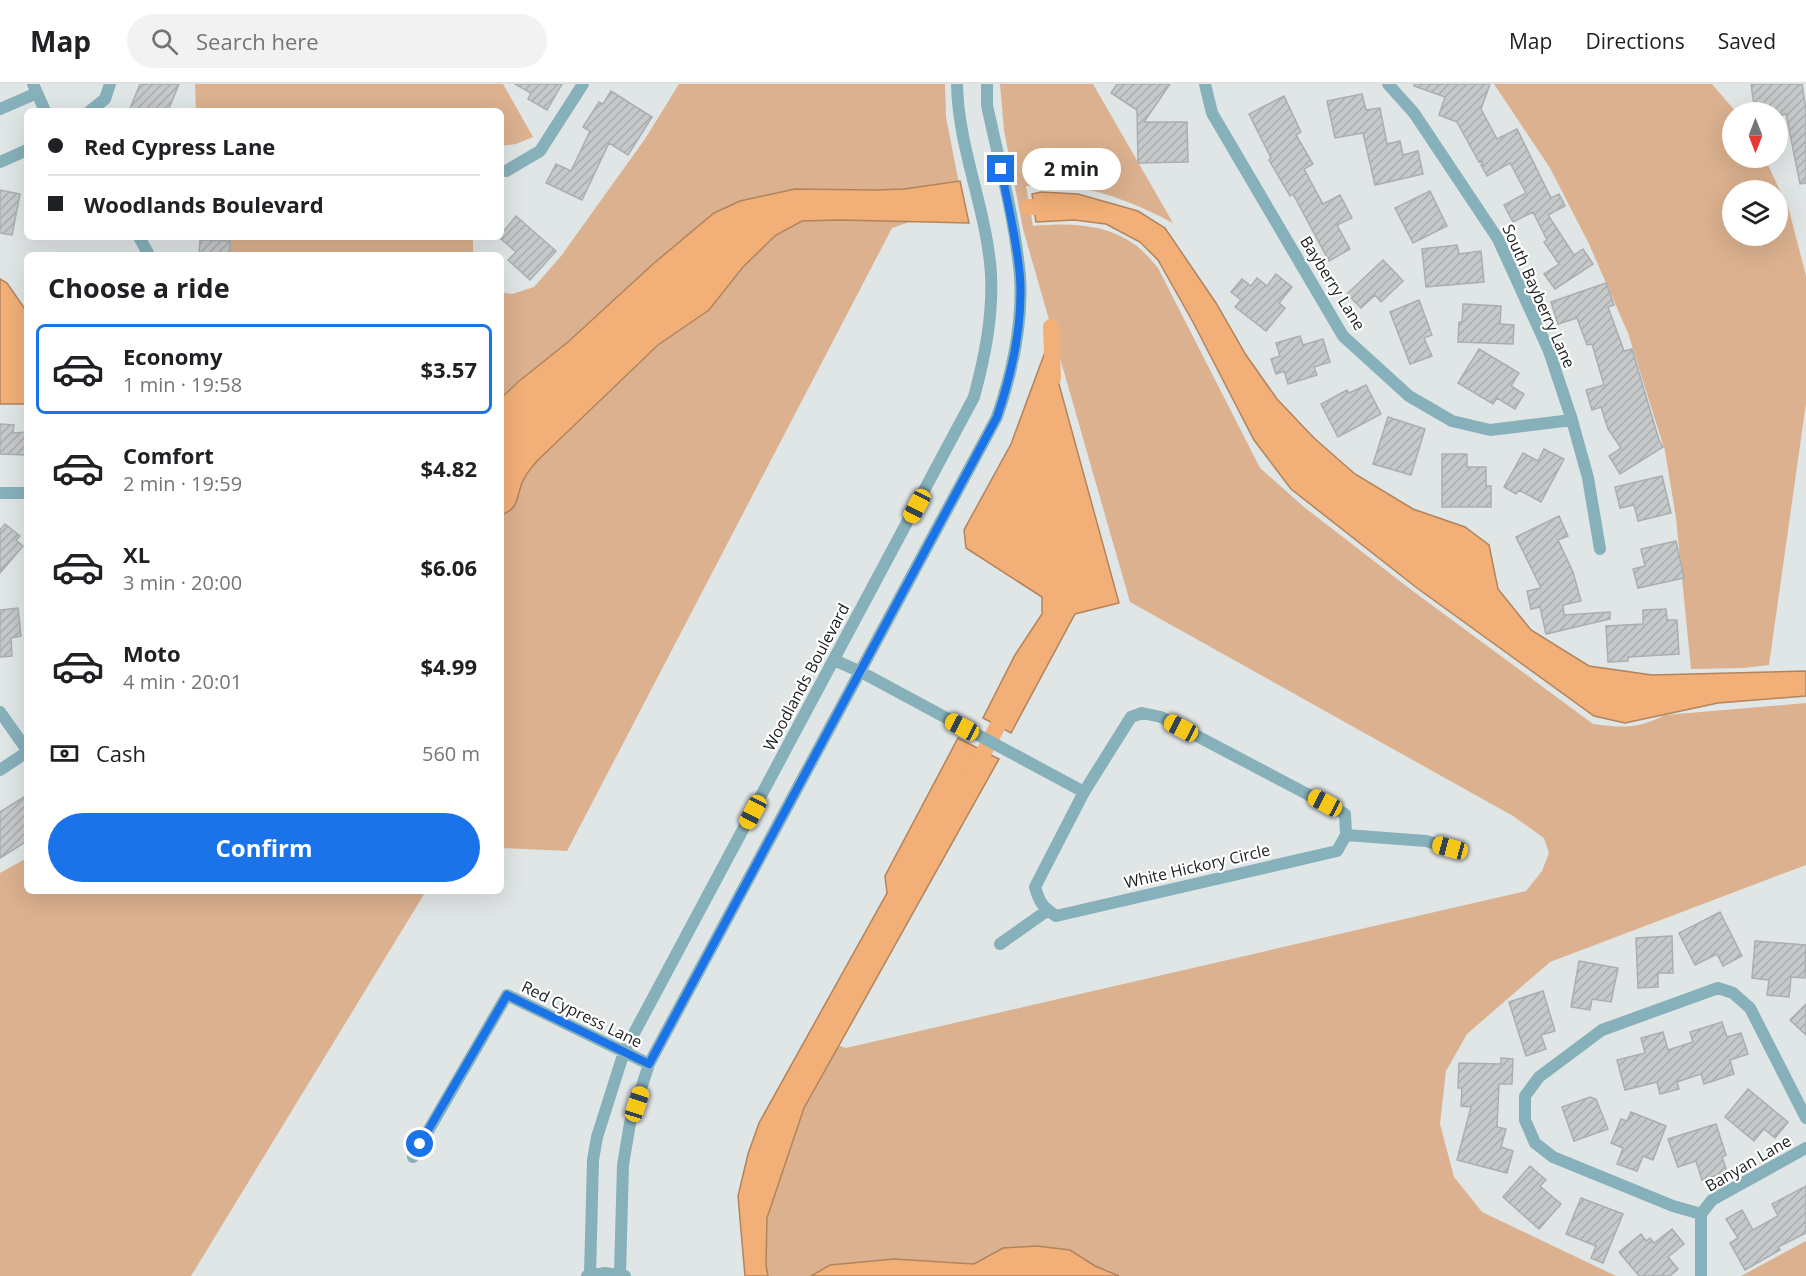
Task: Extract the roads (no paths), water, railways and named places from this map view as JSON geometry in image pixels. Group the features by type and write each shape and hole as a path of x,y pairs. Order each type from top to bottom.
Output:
{"street":[{"path":"94,108 105,99 110,84"},
{"path":"506,171 540,151 583,84"},
{"name":"Woodlands Boulevard","path":"589,1275 593,1160 597,1137 624,1052 974,397 986,353 991,312 991,273 958,108 957,84"},
{"path":"589,1275 605,1273 623,1275 623,1165 630,1123 649,1064 997,417 1009,383 1018,323 1020,279 1014,232 987,105 987,84"},
{"name":"Bayberry Lane","path":"1205,84 1212,113 1343,336 1351,344 1409,396 1452,421 1490,430 1572,420"},
{"name":"South Bayberry Lane","path":"1388,84 1414,113 1498,239 1549,351 1572,420 1588,478 1600,549"},
{"path":"0,109 35,88 44,108"},
{"path":"0,162 24,151"},
{"path":"0,493 24,493"},
{"path":"834,660 861,672 1084,792"},
{"path":"0,712 24,747"},
{"path":"1000,944 1048,910 1040,904 1035,888 1084,792 1131,717 1142,713 1161,717 1345,814 1346,835 1426,841 1450,848"},
{"path":"0,770 24,753"},
{"name":"White Hickory Circle","path":"1048,910 1056,916 1337,850 1346,835"},
{"path":"1701,1214 1673,1206 1553,1157 1535,1143 1525,1120 1525,1096 1539,1077 1602,1030 1718,988 1733,993 1750,1008 1806,1118"},
{"name":"Red Cypress Lane","path":"413,1157 507,995 649,1064"},
{"name":"Banyan Lane","path":"1701,1276 1701,1214 1712,1200 1806,1148"}],"waterway":[{"path":"1029,207 1056,207"},
{"path":"1051,327 1053,378"},
{"path":"974,771 1008,706"}]}
